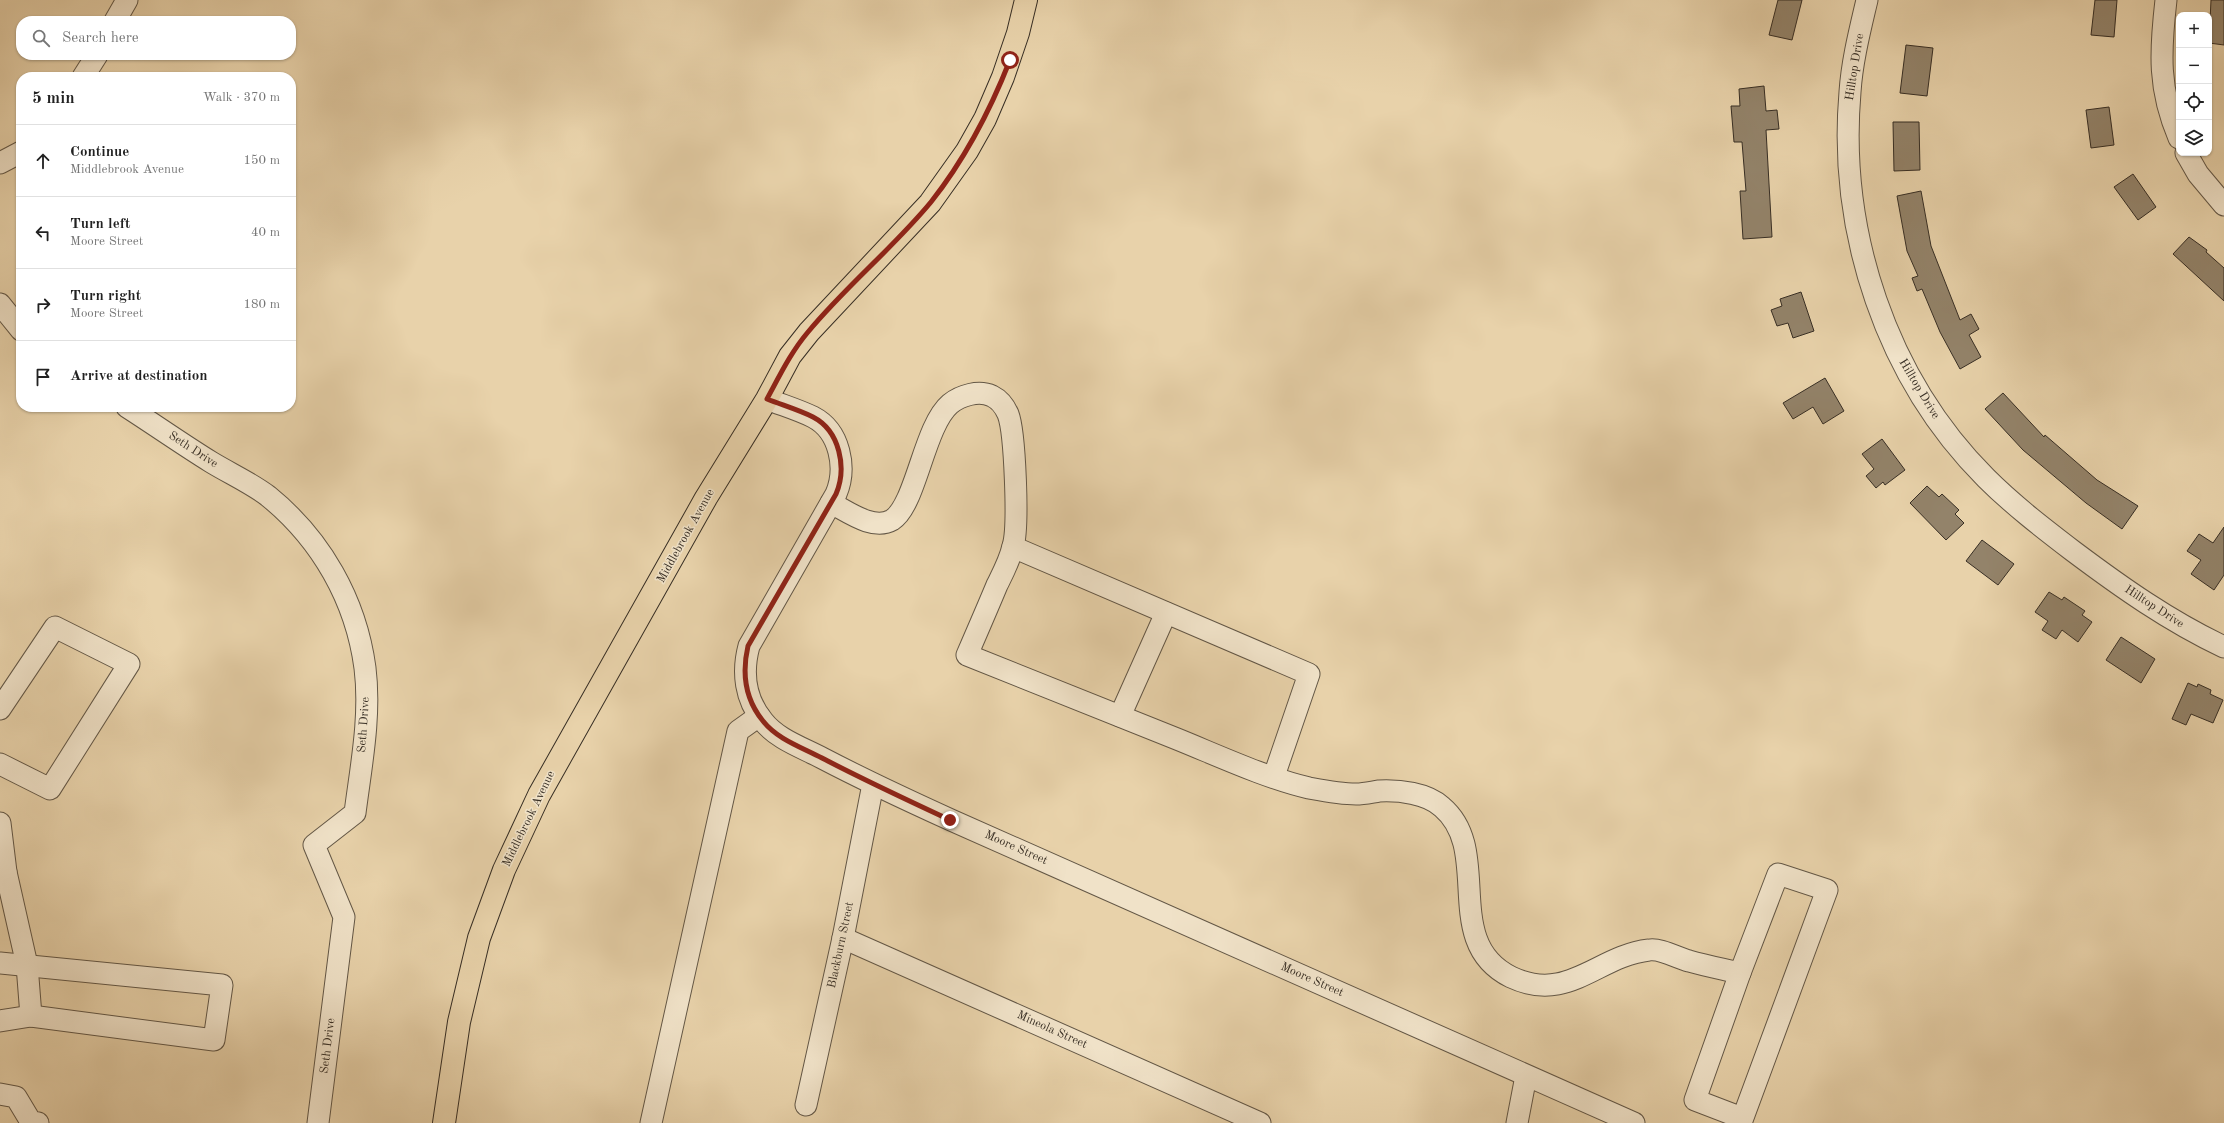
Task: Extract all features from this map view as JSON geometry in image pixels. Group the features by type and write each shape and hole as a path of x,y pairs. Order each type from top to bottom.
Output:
{"main road":[{"name":"Middlebrook Avenue","path":"444,1123 452,1061 466,986 488,912 520,834 555,765 706,498 767,399 790,356 808,332 912,224 956,168 982,124 999,89 1013,51 1026,0"}],"street":[{"path":"118,16 126,0"},
{"name":"Hilltop Drive","path":"1867,0 1850,90 1848,150 1854,210 1870,282 1889,334 1914,383 1933,414 1967,457 2005,497 2099,570 2180,625 2224,646"},
{"path":"2166,0 2161,43 2162,74 2169,111 2176,130"},
{"path":"86,72 94,60"},
{"path":"0,163 16,155"},
{"path":"2188,156 2198,174 2224,205"},
{"path":"0,304 16,324"},
{"path":"831,503 865,521 883,524 893,519 910,492 942,413 958,398 980,393 989,395 999,400 1004,407 1011,425 1016,535 1013,547 967,655 1120,716 1308,788 1339,793 1360,794 1377,791 1402,792 1418,795 1441,805 1457,825 1467,853 1468,888 1471,922 1474,934 1488,958 1510,976 1536,985 1556,985 1582,978 1621,958 1652,949 1688,961 1740,973"},
{"name":"Moore Street","path":"767,399 814,418 825,427 834,439 840,455 841,475 839,488 831,503 748,646 745,666 747,689 750,701 759,716 780,736 873,784 1634,1123"},
{"name":"Seth Drive","path":"135,412 211,462 266,495 287,513 319,549 350,610 358,634 365,669 366,716 355,813 314,845 344,917 318,1123"},
{"path":"1013,547 1309,674 1274,776"},
{"path":"1120,716 1166,613"},
{"path":"0,709 55,626 129,664 50,789 0,764"},
{"path":"651,1123 738,731 759,716"},
{"name":"Blackburn Street","path":"806,1105 843,938 873,784"},
{"path":"0,823 3,872 27,965 31,1016"},
{"path":"1778,874 1827,890 1741,1120 1695,1100 1740,973 1778,874"},
{"name":"Mineola Street","path":"843,938 1260,1123"},
{"path":"0,962 222,985 214,1040 31,1016 0,1021"},
{"path":"1517,1123 1526,1076"},
{"path":"0,1094 16,1097 33,1123"}],"building":[{"path":"1778,0 1802,0 1792,40 1769,35"},
{"path":"2095,0 2117,0 2114,37 2091,35"},
{"path":"2211,0 2224,0 2224,45 2212,43 2212,12 2210,12"},
{"path":"1906,45 1933,48 1927,96 1900,93"},
{"path":"1764,86 1766,111 1777,110 1779,129 1766,130 1772,237 1743,239 1740,191 1746,191 1742,142 1734,142 1731,106 1740,106 1739,89"},
{"path":"2109,107 2114,145 2091,148 2086,110"},
{"path":"1893,122 1919,122 1920,170 1894,171"},
{"path":"2133,174 2156,207 2138,220 2114,187"},
{"path":"1921,191 1931,246 1960,320 1971,314 1979,329 1969,335 1981,357 1960,369 1940,332 1922,289 1917,291 1912,278 1918,276 1907,251 1897,196"},
{"path":"2189,237 2207,250 2206,252 2224,268 2224,301 2173,254"},
{"path":"1801,292 1814,331 1793,338 1788,323 1777,326 1771,310 1782,306 1780,299"},
{"path":"1825,378 1844,411 1823,424 1813,407 1793,419 1783,403"},
{"path":"2003,393 2044,437 2045,435 2097,480 2138,506 2122,529 2086,503 2023,450 1985,409"},
{"path":"1882,439 1905,470 1885,485 1883,482 1876,488 1866,476 1874,469 1862,454"},
{"path":"1927,486 1939,497 1942,494 1959,510 1955,514 1964,523 1946,540 1910,503"},
{"path":"2224,527 2224,575 2214,590 2191,574 2201,560 2187,551 2199,534 2213,543"},
{"path":"1982,540 2014,564 1998,585 1966,561"},
{"path":"2049,592 2062,600 2064,597 2085,611 2082,615 2092,622 2078,642 2062,630 2056,639 2042,630 2048,621 2035,612"},
{"path":"2121,637 2155,659 2141,683 2106,660"},
{"path":"2188,683 2197,687 2198,684 2211,690 2210,694 2223,700 2213,723 2191,714 2186,725 2172,719"}],"route":[{"path":"950,820 873,784 774,732 762,721 750,701 747,689 745,666 748,646 799,560 820,519 836,494 839,488 841,475 840,455 834,439 829,431 814,418 767,399 790,356 808,332 912,224 952,174 985,119 1010,60"}]}
